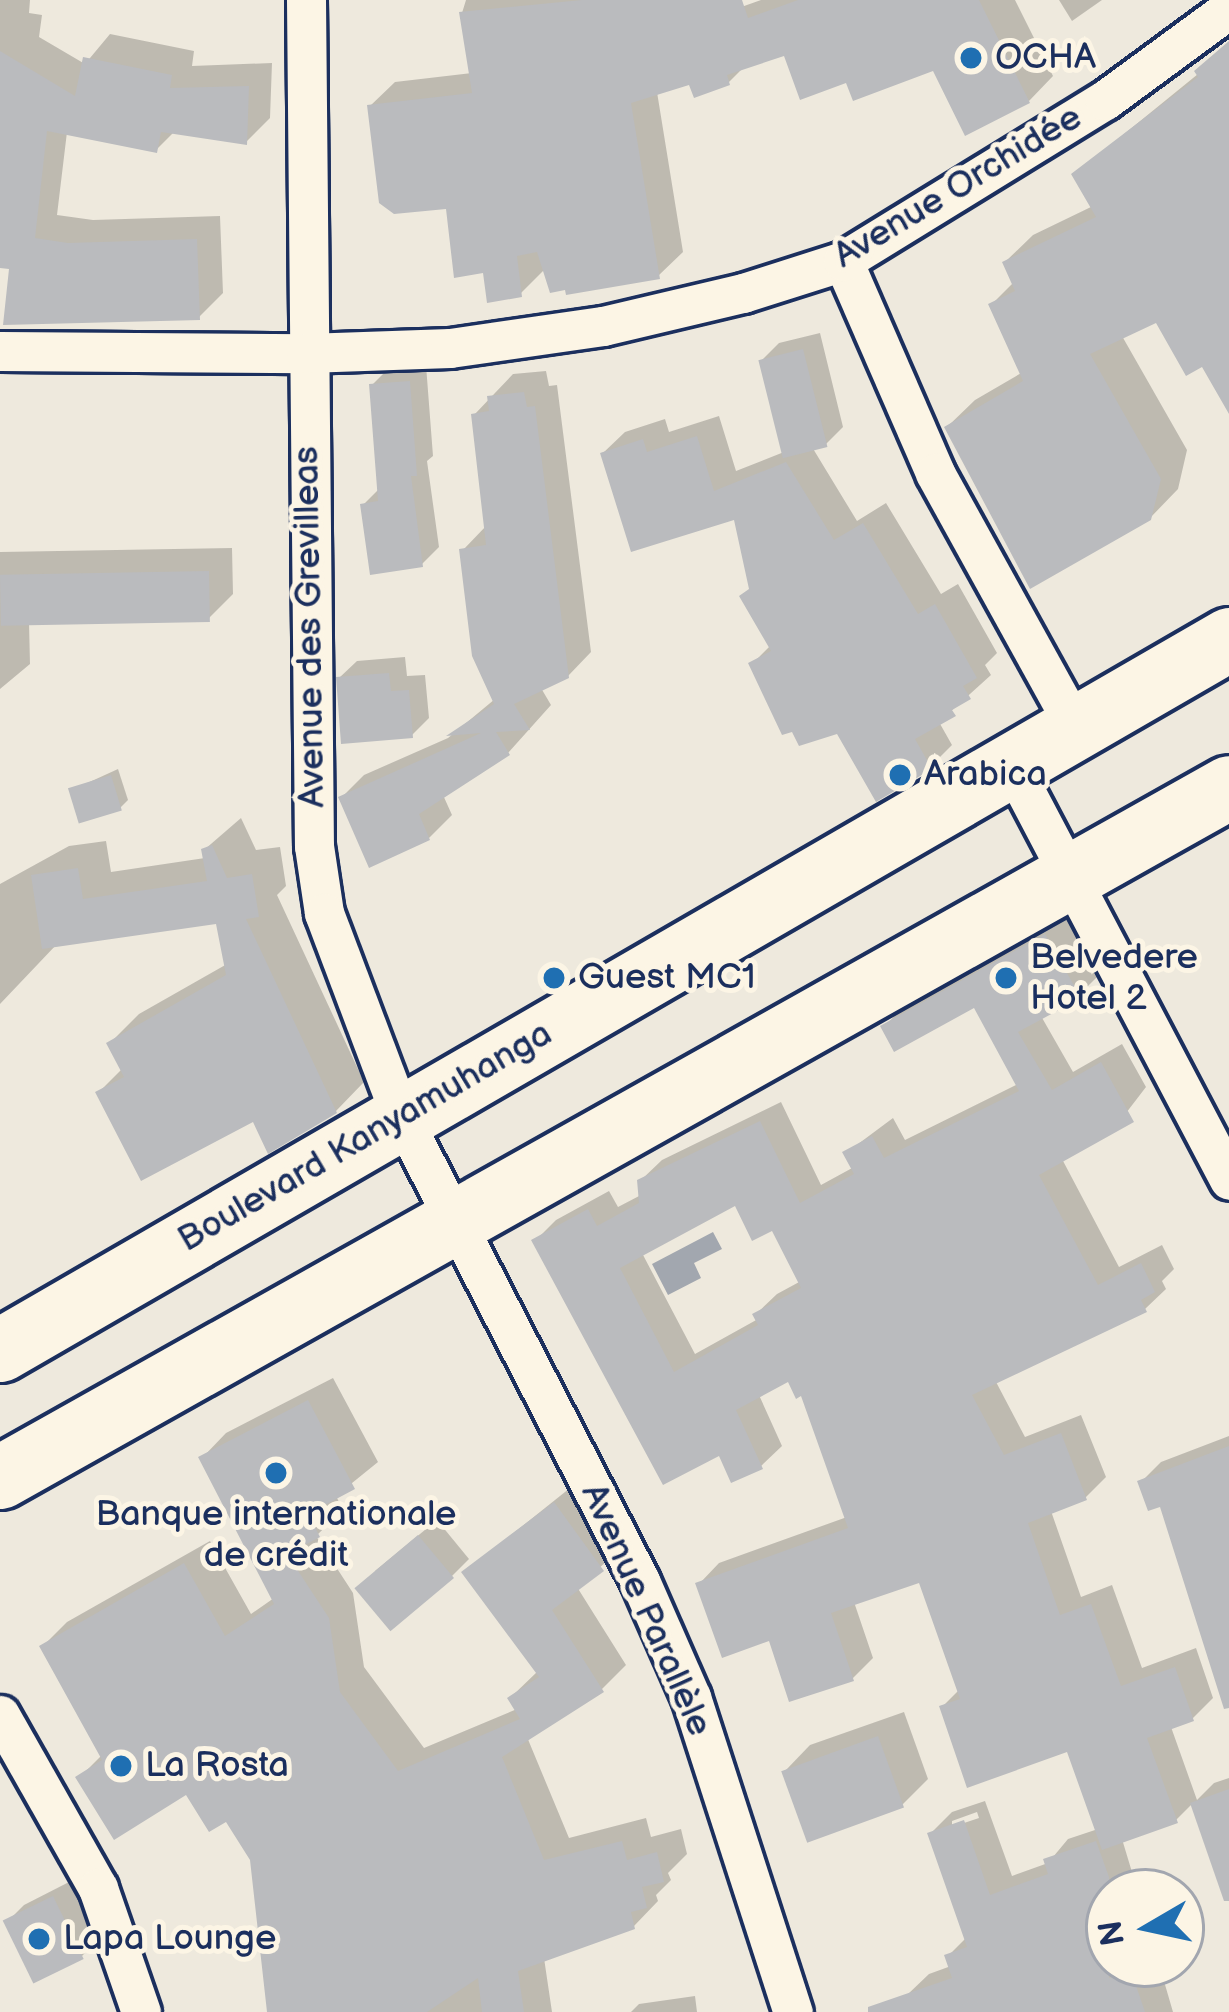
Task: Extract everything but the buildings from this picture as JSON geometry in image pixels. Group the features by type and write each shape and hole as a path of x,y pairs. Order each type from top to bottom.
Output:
{"main road":[{"name":"Boulevard Kanyamuhanga","path":"0,1350 400,1114 1012,769 1229,639"},
{"path":"0,1477 459,1224 1229,787"}],"street":[{"name":"Avenue des Grevilleas","path":"306,0 306,353 316,879 400,1114 459,1224"},
{"name":"Avenue Orchidée","path":"0,351 306,353 450,348 603,326 743,293 843,261 1105,100 1229,9"},
{"path":"843,261 935,473 1076,727"},
{"path":"1012,769 1229,1180"},
{"name":"Avenue Parallèle","path":"459,1224 640,1581 691,1697 793,2012"},
{"path":"0,1715 83,1857 118,1937 141,2012"}],"shaded area":[{"path":"713,1232 722,1249 694,1263 701,1278 668,1295 652,1264"}],"place":[{"name":"OCHA","path":"971,58"},
{"name":"Arabica","path":"900,775"},
{"name":"Guest MC1","path":"554,978"},
{"name":"Belvedere Hotel 2","path":"1006,978"},
{"name":"Banque internationale de crédit","path":"276,1473"},
{"name":"La Rosta","path":"121,1766"},
{"name":"Lapa Lounge","path":"39,1939"}]}
